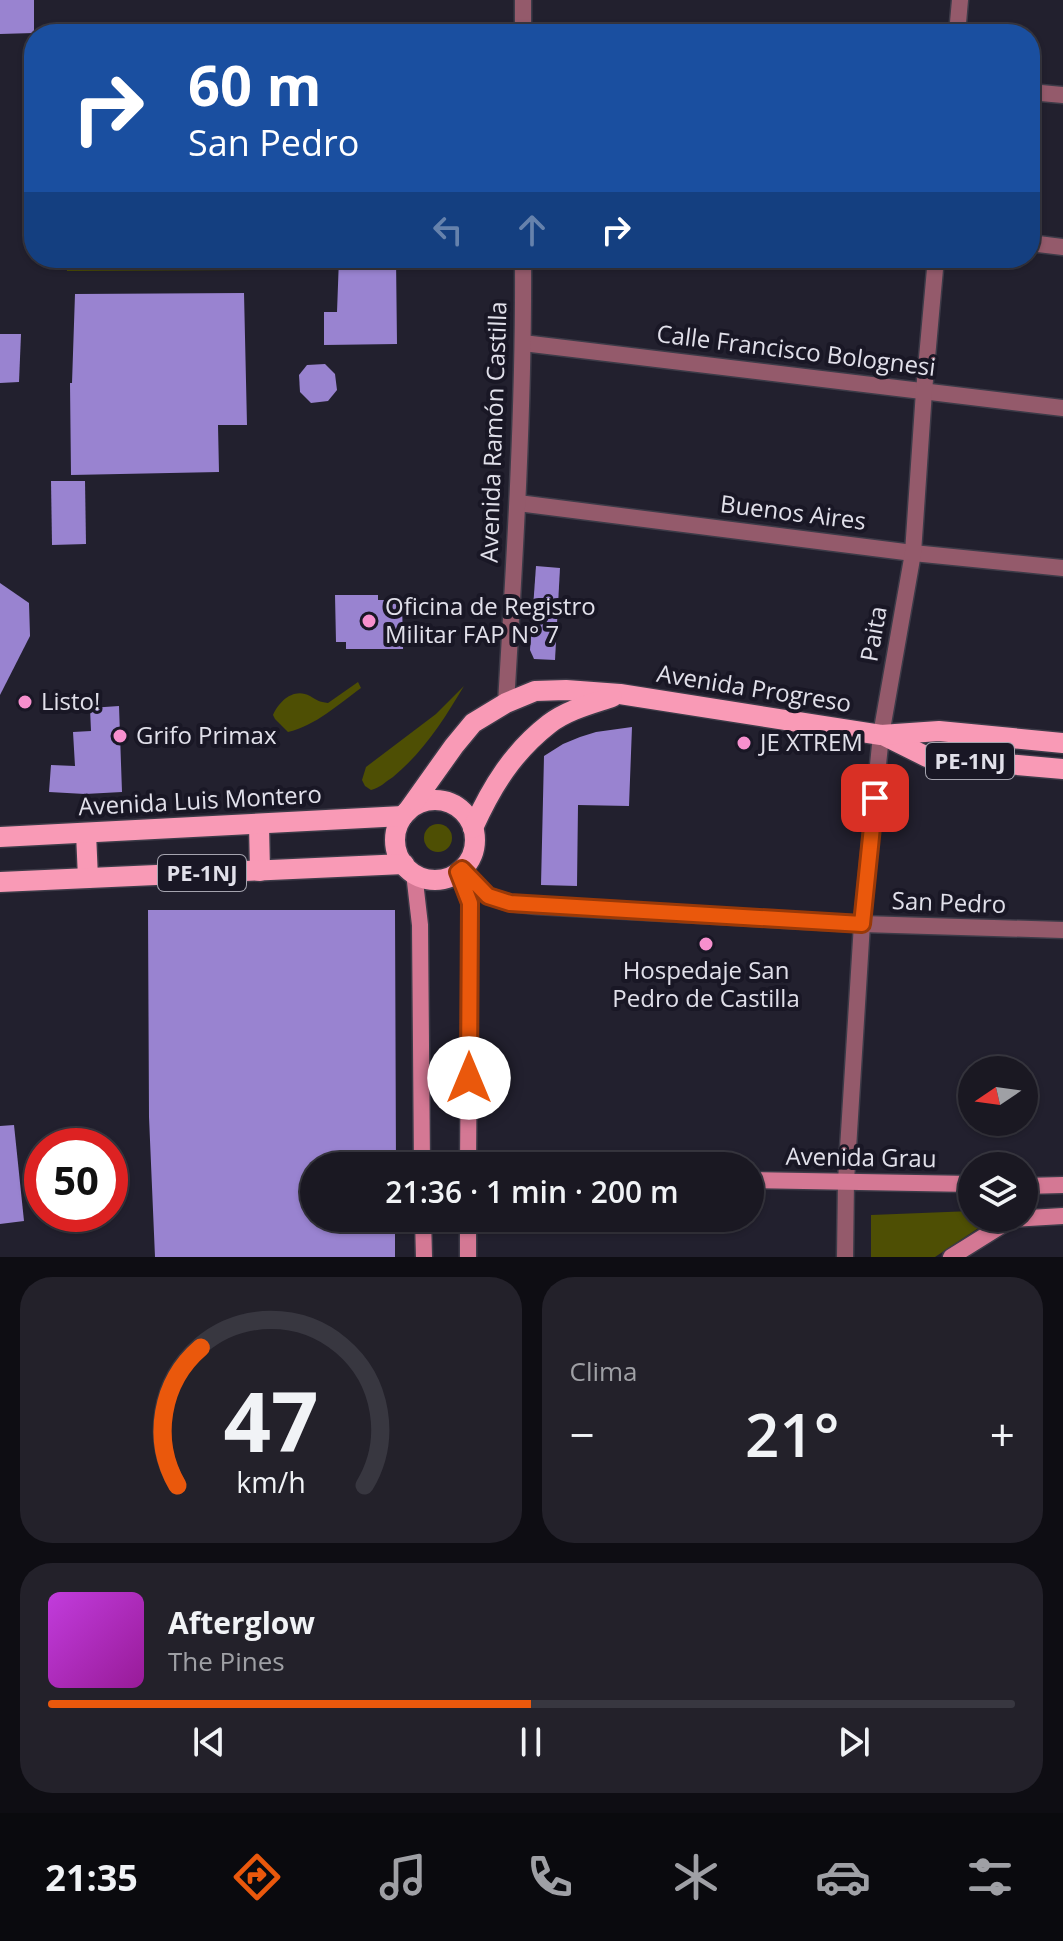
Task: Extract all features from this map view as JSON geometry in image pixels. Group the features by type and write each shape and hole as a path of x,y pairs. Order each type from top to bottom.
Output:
{"main road":[{"name":"Avenida Progreso","path":"405,814 473,723 506,703 535,691 620,694 881,735 939,731 1063,743"},
{"name":"Avenida Progreso","path":"473,828 490,791 516,755 551,722 620,694"},
{"name":"Avenida Progreso","path":"881,735 927,757 1063,769"},
{"name":"PE-1NJ","path":"0,882 260,871 409,869 424,878 436,880 460,871 470,860 474,850 473,828 460,809 439,800 416,805 405,814"},
{"name":"Avenida Luis Montero","path":"0,837 259,825 405,814"},
{"path":"405,814 396,835 396,846 409,869 420,925 422,1152"},
{"path":"259,825 260,871"},
{"path":"86,833 88,878"},
{"path":"460,871 470,903 468,1152"},
{"name":"Avenida Grau","path":"764,1180 958,1184"},
{"path":"1038,1186 1063,1185"},
{"path":"951,1257 1012,1219 1063,1216"},
{"path":"423,1232 424,1257"},
{"path":"468,1232 468,1257"}],"street":[{"path":"523,0 523,24"},
{"path":"958,24 960,0"},
{"path":"1040,93 1063,95"},
{"path":"1040,244 1063,247"},
{"name":"Avenida Ramón Castilla","path":"506,703 518,503 523,268"},
{"name":"Paita","path":"845,1257 846,1181 862,924 881,735 913,553 935,268"},
{"name":"Calle Francisco Bolognesi","path":"523,343 1063,408"},
{"name":"Buenos Aires","path":"518,503 913,553 1063,568"},
{"name":"San Pedro","path":"460,871 488,896 510,903 862,924 1063,930"}],"shaded area":[{"path":"67,268 264,268 264,270 67,271"},
{"path":"358,682 361,688 326,714 298,729 288,732 273,715 283,700 293,694 304,694 328,703"},
{"path":"464,686 415,756 377,788 371,790 365,786 362,780 366,767 436,714"},
{"path":"438,824 448,828 452,838 448,848 438,852 428,848 424,838 428,828"},
{"path":"958,1212 958,1232 972,1232 935,1257 871,1257 871,1215"}],"building":[{"path":"0,0 34,0 34,24 24,24 24,33 0,34"},
{"path":"339,268 396,268 397,344 324,345 324,312 337,312"},
{"path":"244,293 247,425 218,425 219,472 71,475 70,383 75,294"},
{"path":"0,334 21,334 19,382 0,383"},
{"path":"325,364 335,374 337,390 328,401 311,403 300,392 299,375 307,365"},
{"path":"51,481 85,481 86,544 52,545"},
{"path":"536,566 560,568 555,660 534,659 530,650"},
{"path":"0,583 29,603 30,636 0,695"},
{"name":"Oficina de Registro Militar FAP N° 7","path":"335,595 378,595 378,600 402,600 403,649 346,649 346,642 336,642"},
{"path":"119,706 122,792 49,792 51,765 75,766 73,732 91,731 90,708"},
{"path":"632,727 629,806 578,805 577,886 541,885 544,756 580,737"},
{"path":"148,910 395,910 396,1152 300,1152 300,1232 395,1232 395,1257 155,1257 149,1117"},
{"path":"14,1125 24,1221 0,1224 0,1126"}],"place":[{"name":"Oficina de Registro Militar FAP N° 7","path":"369,621"},
{"name":"Listo!","path":"25,702"},
{"name":"Grifo Primax","path":"120,736"},
{"name":"JE XTREM","path":"744,743"},
{"name":"Hospedaje San Pedro de Castilla","path":"706,944"}],"route":[{"path":"469,1078 470,903 458,872 462,869 488,896 510,903 862,924 875,798"}]}
